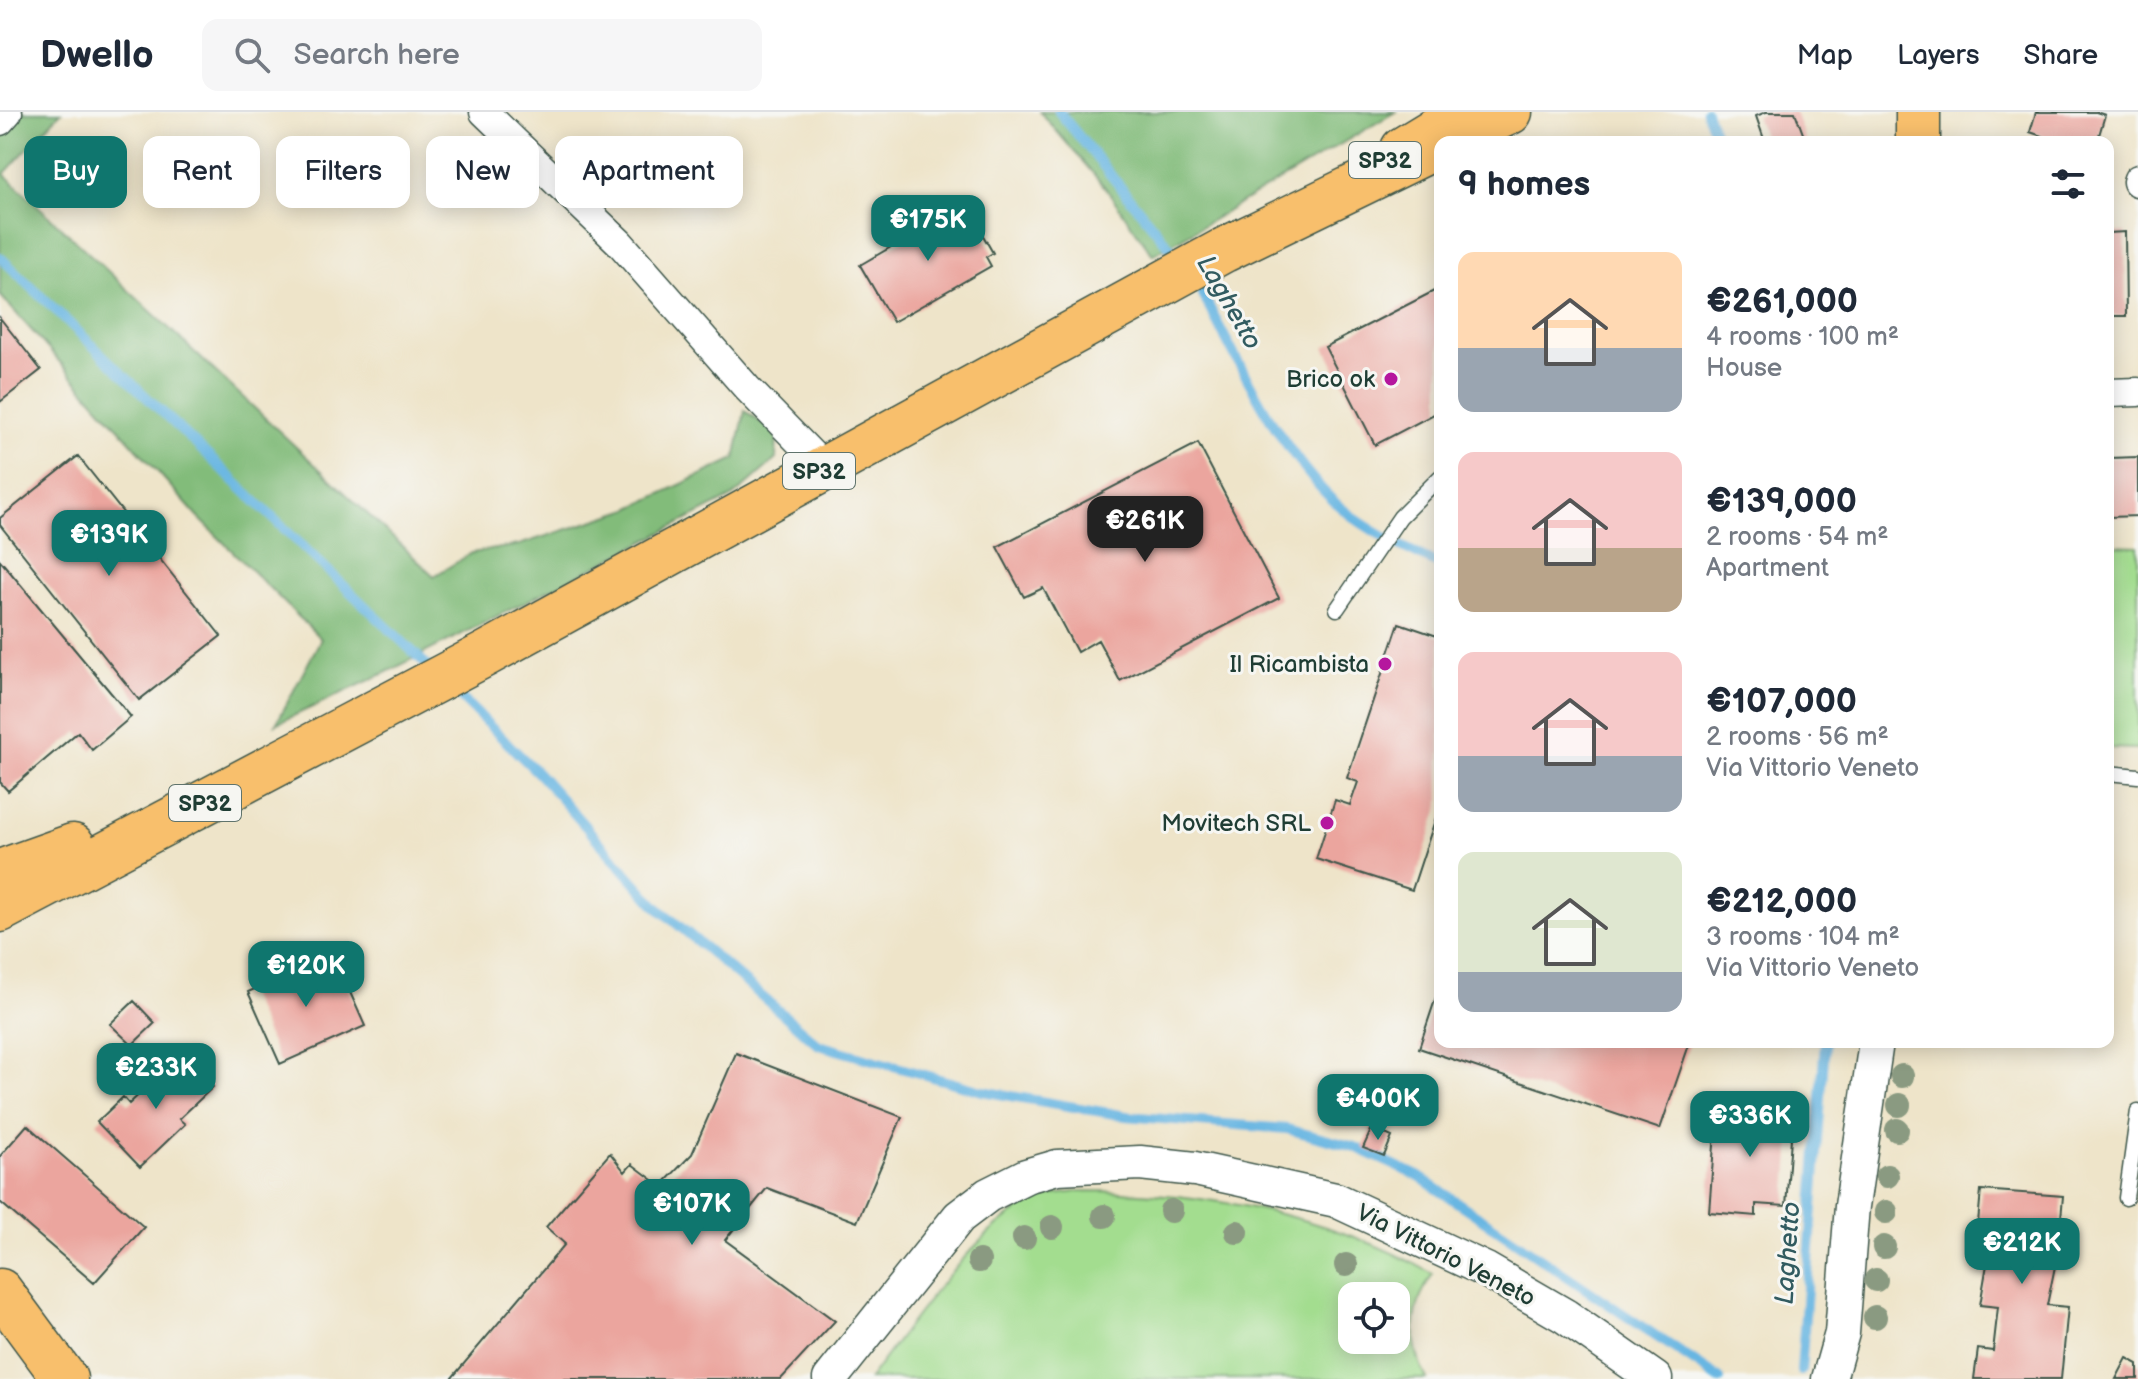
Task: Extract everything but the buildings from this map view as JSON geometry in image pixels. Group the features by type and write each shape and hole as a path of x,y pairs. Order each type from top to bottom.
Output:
{"main road":[{"name":"SP32","path":"1305,208 1464,112"},
{"name":"SP32","path":"1460,136 1510,112"},
{"path":"1918,112 1918,136"},
{"name":"SP32","path":"0,910 486,654 1224,250 1434,148"},
{"path":"0,872 65,849 358,722"},
{"path":"0,1291 44,1369"}],"street":[{"path":"0,121 8,112"},
{"path":"484,112 620,243 747,388 825,468"},
{"path":"2114,393 2138,392"},
{"path":"1829,1379 1842,1333 1852,1206 1875,1048"},
{"name":"Via Vittorio Veneto","path":"830,1379 959,1217 988,1195 1026,1176 1057,1167 1140,1163 1195,1169 1336,1200 1486,1270 1565,1316 1655,1379"},
{"path":"1842,1333 1849,1379"}],"lane":[{"path":"1337,609 1400,517 1434,483"},
{"path":"2114,774 2138,776"},
{"path":"2126,1198 2138,1111"}],"green space":[{"path":"8,112 61,112 39,136 24,136 24,152 4,174 24,193 24,208 40,208 434,576 472,553 519,545 629,509 735,459 745,411 777,434 776,459 734,496 387,672 276,724 321,639 198,517 0,295 0,121"},
{"path":"1040,112 1395,112 1153,255 1104,186"},
{"path":"2114,545 2138,546 2138,749 2114,748"},
{"path":"1081,1191 1126,1192 1217,1201 1307,1221 1393,1253 1433,1274 1420,1299 1415,1325 1417,1352 1427,1379 869,1379 945,1279 991,1231 1038,1199"}],"waterway":[{"name":"Laghetto","path":"1059,112 1182,262"},
{"path":"1706,112 1716,136"},
{"path":"0,257 432,670"},
{"name":"Laghetto","path":"1194,278 1258,399 1296,458 1317,484 1362,524 1434,562"},
{"path":"450,687 538,773 657,907 819,1045 982,1091 1126,1116 1287,1129 1355,1147 1418,1176 1720,1379"},
{"name":"Laghetto","path":"1801,1371 1825,1048"}],"place":[{"name":"Brico ok","path":"1391,379"},
{"name":"Il Ricambista","path":"1385,664"},
{"name":"Movitech SRL","path":"1327,823"}]}
